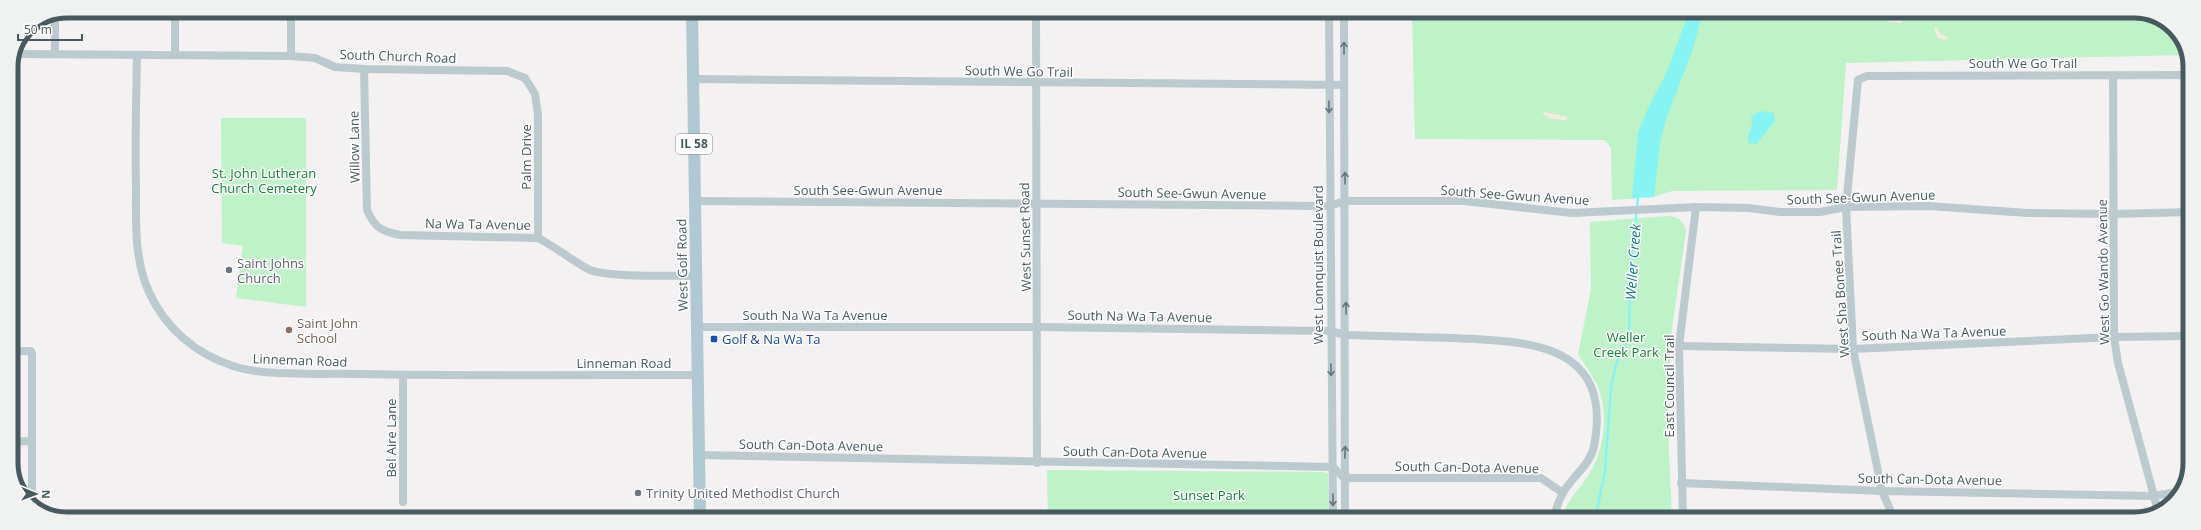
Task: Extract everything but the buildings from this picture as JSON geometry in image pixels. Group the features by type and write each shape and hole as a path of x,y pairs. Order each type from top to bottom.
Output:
{"main road":[{"name":"West Golf Road","path":"692,18 700,512"}],"street":[{"path":"20,54 175,54 175,18"},
{"path":"291,18 291,56"},
{"name":"West Sunset Road","path":"1036,18 1037,463"},
{"name":"West Lonnquist Boulevard","path":"1329,18 1330,331 1333,512"},
{"name":"West Lonnquist Boulevard","path":"1344,18 1346,335 1345,512"},
{"path":"55,20 55,54"},
{"name":"South Church Road","path":"175,54 291,56 315,58 335,67 364,70 507,71 525,78"},
{"name":"Linneman Road","path":"137,55 135,146 138,254 143,277 150,294 170,326 198,350 217,360 253,372 403,375 697,375"},
{"name":"Willow Lane","path":"364,70 367,210 373,224"},
{"name":"West Go Wando Avenue","path":"2113,75 2114,337 2118,363 2156,506"},
{"name":"South We Go Trail","path":"1858,80 1867,76 2183,75"},
{"name":"Palm Drive","path":"525,78 535,94 538,116 538,238"},
{"name":"South We Go Trail","path":"693,79 1344,85"},
{"name":"West Sha Bonee Trail","path":"1858,80 1846,207 1853,349 1882,491 1891,512"},
{"name":"South See-Gwun Avenue","path":"695,201 1330,206 1345,201 1464,201 1572,213 1696,206 1796,212 1820,212 1846,207 1929,206 2027,214 2183,212"},
{"name":"East Council Trail","path":"1683,512 1679,346 1696,206"},
{"name":"Na Wa Ta Avenue","path":"373,224 385,232 400,235 538,238 558,247 589,270 600,272 696,276"},
{"name":"South Na Wa Ta Avenue","path":"697,327 1037,326 1330,331 1346,335 1510,340 1546,348 1562,355 1576,365 1588,381 1594,395 1597,416 1594,447 1585,466 1563,493 1556,512"},
{"name":"South Na Wa Ta Avenue","path":"1679,346 1853,349 2114,337 2183,336"},
{"path":"18,351 31,351 32,497"},
{"name":"Bel Aire Lane","path":"402,502 403,375"},
{"path":"18,442 31,441"},
{"name":"South Can-Dota Avenue","path":"698,455 859,457 1037,463 1333,467"},
{"path":"1333,467 1344,478"},
{"name":"South Can-Dota Avenue","path":"1344,478 1541,478 1563,493"},
{"name":"South Can-Dota Avenue","path":"1681,482 1882,491 2153,496 2172,493"}],"green space":[{"path":"1412,18 2134,18 2149,21 2164,28 2171,35 2179,48 2181,55 1846,63 1837,190 1672,191 1654,197 1612,200 1611,148 1605,140 1415,139"},
{"name":"St. John Lutheran Church Cemetery","path":"221,118 306,118 306,307 236,298 243,246 222,243"},
{"name":"Weller Creek Park","path":"1667,216 1680,219 1686,231 1671,336 1668,428 1672,512 1564,512 1567,505 1592,469 1600,449 1604,426 1603,404 1600,393 1594,379 1578,354 1591,289 1590,222"},
{"name":"Sunset Park","path":"1047,470 1323,472 1328,474 1329,512 1048,512"}],"sand":[{"path":"1887,18 1901,18 1902,23 1888,22"},
{"path":"1936,27 1940,33 1948,38 1946,40 1938,38 1934,28"},
{"path":"1545,112 1568,117 1566,120 1551,119 1542,113"}],"water":[{"path":"1687,18 1701,18 1692,52 1666,119 1660,144 1654,197 1632,198 1638,132 1649,106 1666,74"},
{"path":"1760,111 1774,113 1775,121 1756,144 1748,143 1748,136 1752,125 1751,117"}],"waterway":[{"name":"Weller Creek","path":"1596,512 1605,471 1611,388 1616,364 1629,338 1630,276 1638,196"}],"place":[{"name":"Saint Johns Church","path":"229,270"},
{"name":"Saint John School","path":"289,330"},
{"name":"Golf & Na Wa Ta","path":"714,339"},
{"name":"Trinity United Methodist Church","path":"638,493"}]}
